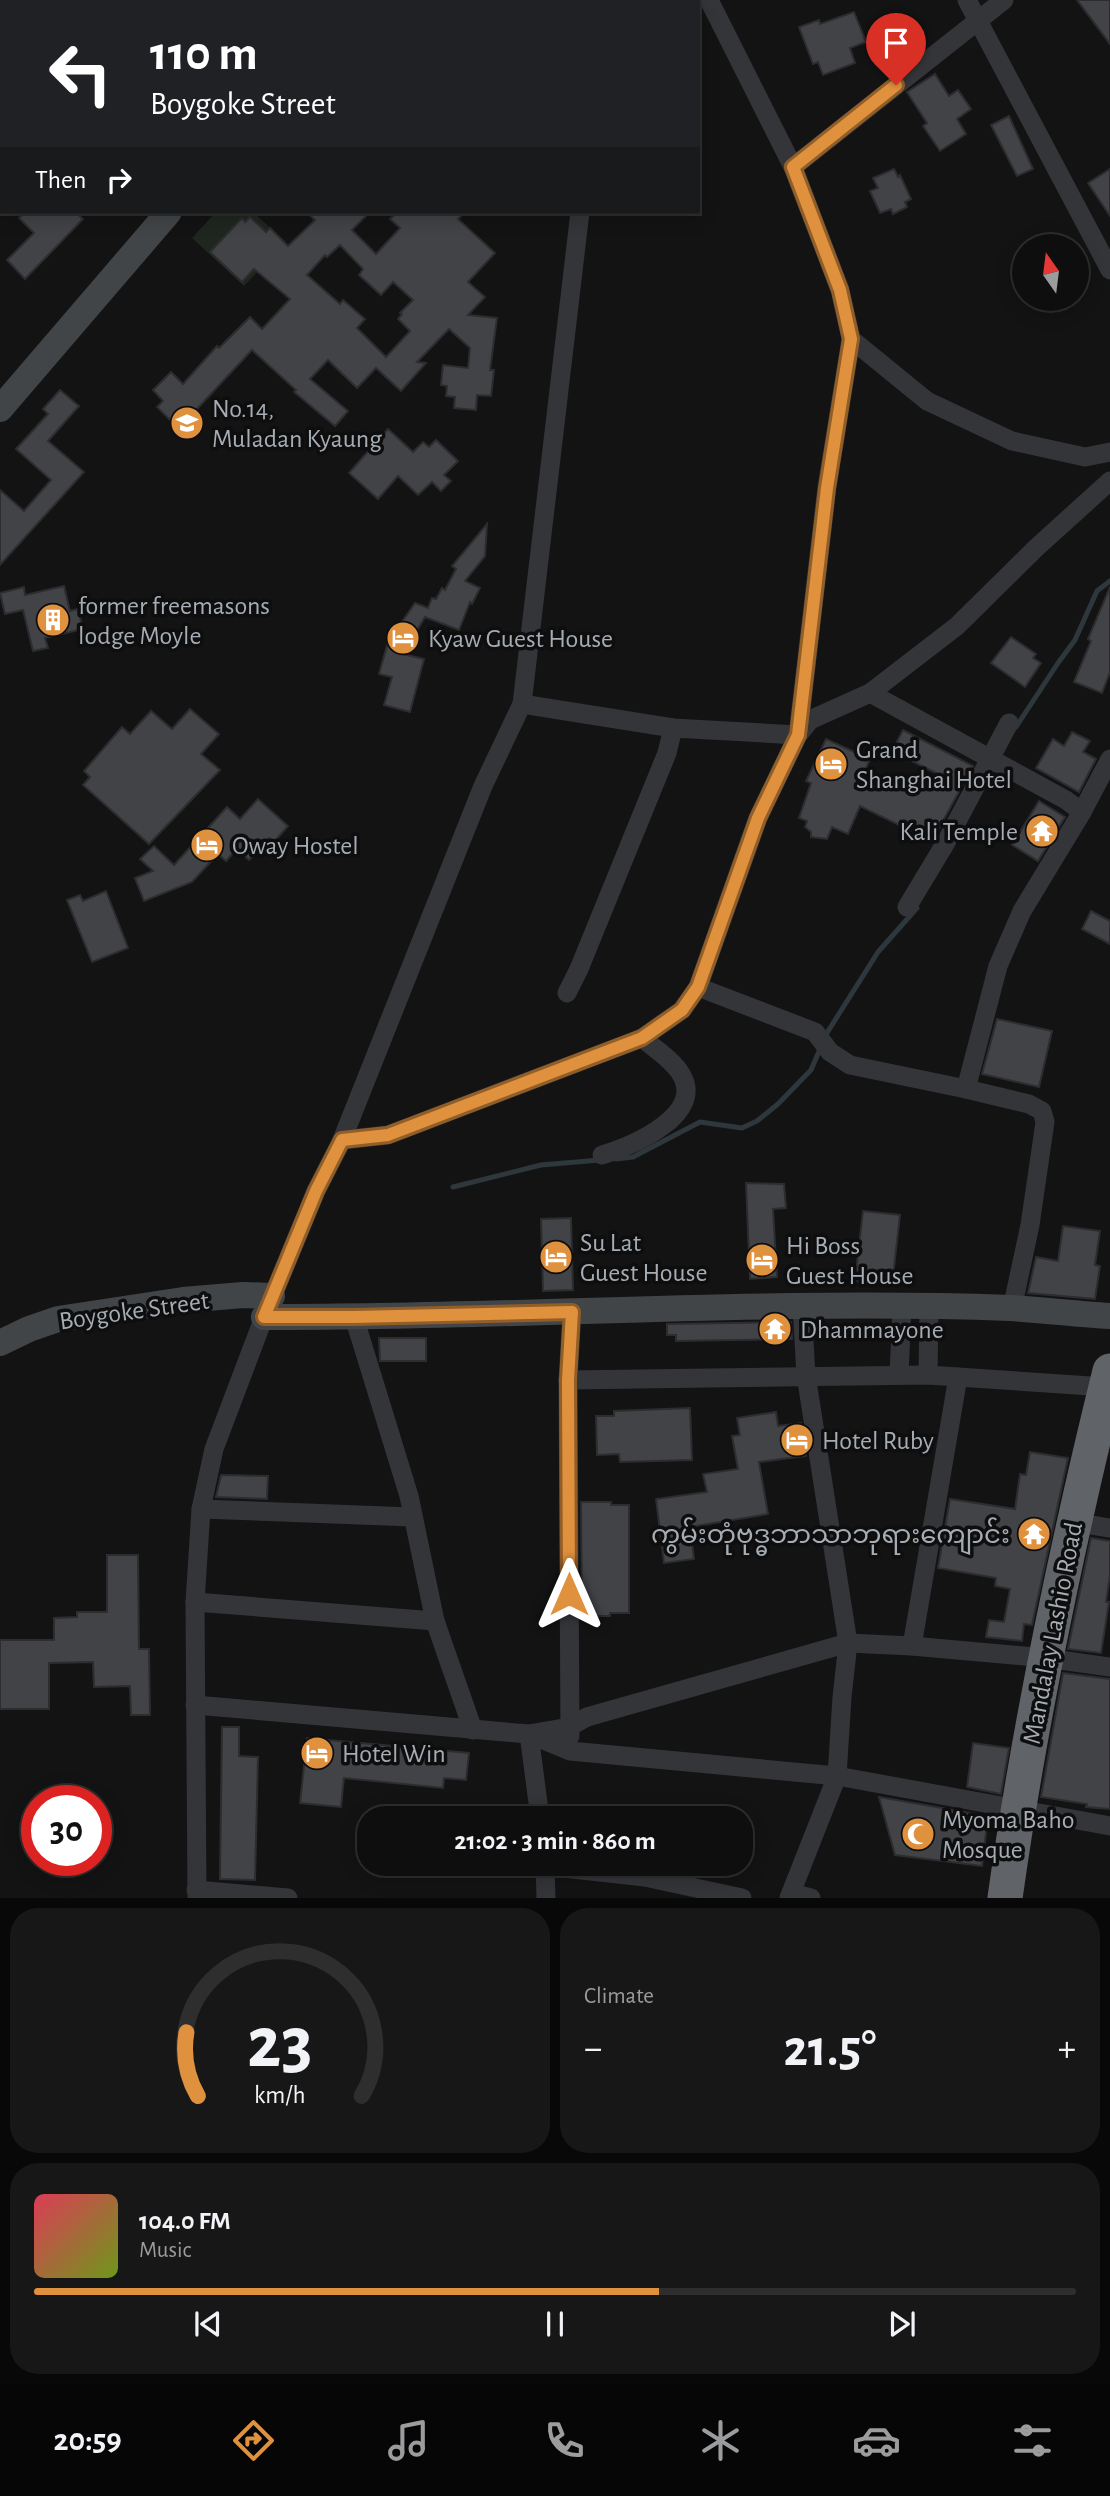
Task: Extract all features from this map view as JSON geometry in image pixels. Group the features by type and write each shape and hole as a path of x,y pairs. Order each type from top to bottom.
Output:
{"highway":[{"name":"Mandalay Lashio Road","path":"1005,1898 1017,1809 1046,1658 1073,1522 1108,1379"}],"street":[{"path":"709,0 793,167 840,290 851,339 827,488 798,735"},
{"path":"967,0 1110,270"},
{"path":"793,167 1004,0"},
{"path":"0,409 167,214"},
{"path":"288,1898 196,1894 195,1602 201,1508 214,1449 268,1306 316,1191 342,1140 483,786 522,704 580,214"},
{"path":"851,339 927,401 1012,441 1085,457 1110,452"},
{"path":"342,1140 388,1135 642,1038 682,1010 698,987 758,818 798,735 810,720 870,693 957,626 1036,548 1110,481"},
{"path":"870,693 1066,800 1082,812"},
{"path":"522,704 673,728 798,735"},
{"path":"907,907 945,844 1009,723"},
{"path":"567,993 662,766 673,728"},
{"path":"966,1089 998,966 1026,902 1082,812 1110,759"},
{"path":"698,987 815,1032 830,1052 850,1065 966,1089 1028,1104 1042,1111 1045,1122 1030,1226 1012,1308"},
{"path":"602,1155 625,1148 658,1131 678,1112 686,1095 680,1071 642,1038"},
{"name":"Boygoke Street","path":"0,1343 58,1319 183,1300 243,1295 268,1306 354,1317 761,1306 1012,1308 1110,1317"},
{"path":"802,1307 806,1375 848,1643 837,1776 790,1895 811,1898"},
{"path":"899,1375 902,1307"},
{"path":"928,1375 929,1307"},
{"path":"570,1751 568,1380 572,1312"},
{"path":"354,1317 409,1496 435,1621 472,1730"},
{"path":"568,1380 806,1375 1108,1379"},
{"path":"912,1646 958,1377"},
{"path":"201,1508 412,1517"},
{"path":"1073,1522 1110,1528"},
{"path":"195,1602 435,1621"},
{"path":"195,1705 529,1734 569,1727 587,1717 848,1643 1046,1658 1110,1667"},
{"path":"529,1734 570,1751 837,1776 1110,1826"},
{"path":"529,1734 538,1806"},
{"path":"545,1876 546,1898"},
{"path":"637,1876 742,1898"}],"shaded area":[{"path":"214,214 255,214 286,242 244,286 192,238"}],"building":[{"path":"1077,0 1110,0 1110,44"},
{"path":"854,12 866,42 850,48 855,63 823,75 818,62 813,64 799,27 819,20 820,24"},
{"path":"935,74 949,96 958,90 971,109 957,119 966,134 940,151 923,126 927,123 907,92"},
{"path":"1009,116 1033,169 1017,176 991,125"},
{"path":"894,169 898,177 900,175 911,199 905,202 907,207 893,214 891,209 880,213 870,191 878,188 873,178"},
{"path":"1110,169 1110,216 1088,183"},
{"path":"24,214 77,214 83,219 25,279 7,260 34,233 19,218"},
{"path":"308,214 368,214 352,230 376,254 400,228 390,219 396,214 463,214 458,219 495,253 468,282 485,297 468,315 497,318 490,370 494,370 491,396 477,395 476,410 454,408 455,397 446,396 447,386 441,385 443,365 468,368 470,348 449,329 417,362 426,363 401,391 376,368 357,388 328,360 310,379 348,411 335,426 294,392 296,390 252,350 195,411 203,419 193,429 181,418 174,424 157,407 163,401 153,390 171,372 183,384 217,346 219,348 250,317 262,329 290,299 254,269 242,282 210,252 242,218 245,222 250,217 266,232 270,228 288,246 315,220","holes":["340,245 363,269 359,275 381,295 393,282 413,300 400,313 402,314 398,319 410,331 386,357 357,328 365,319 343,300 340,304 307,275 325,255 327,257"]},
{"path":"60,390 79,406 48,441 84,472 0,565 0,490 24,511 51,480 16,449 48,414 43,409"},
{"path":"388,429 413,452 423,442 429,447 436,440 458,461 444,475 451,481 441,491 432,482 418,495 398,476 378,499 349,473"},
{"path":"487,524 485,556 465,581 480,588 472,604 470,602 459,630 425,617 403,654 424,659 410,712 384,705 392,677 379,674 388,642 415,603 428,608 432,598 436,599 442,588 445,590 456,569 452,566"},
{"name":"former freemasons lodge Moyle","path":"64,586 70,611 78,609 83,629 45,638 48,648 33,651 23,610 5,614 0,593 24,587 25,595"},
{"path":"1110,587 1110,672 1102,693 1074,682 1091,641 1088,639"},
{"path":"1011,637 1036,654 1033,658 1041,663 1025,687 991,663"},
{"path":"190,709 219,734 201,754 220,770 149,844 83,785 90,777 84,771 122,727 130,734 151,711 172,729"},
{"path":"903,730 973,766 932,841 860,806 848,834 832,827 827,839 811,837 811,832 805,827 807,821 799,818 811,783 806,781 826,739 870,759 863,775 895,790 902,785 942,776 892,751"},
{"path":"1072,732 1090,741 1083,752 1096,759 1079,792 1036,768 1053,739 1064,746"},
{"path":"258,799 288,826 274,842 269,838 249,860 237,849 226,861 218,854 192,882 144,901 135,878 153,871 140,859 154,846 174,865 227,807 240,819"},
{"path":"1039,801 1065,817 1038,861 1012,845"},
{"path":"106,891 128,948 92,962 67,900 80,895 83,901"},
{"path":"1091,911 1110,921 1110,944 1082,929"},
{"path":"997,1019 1052,1031 1039,1087 982,1074"},
{"path":"746,1183 784,1184 786,1208 773,1209 777,1277 750,1279"},
{"path":"863,1211 900,1215 892,1285 855,1281"},
{"path":"571,1218 573,1290 543,1291 541,1219"},
{"path":"1063,1226 1100,1231 1095,1265 1100,1266 1095,1299 1028,1293 1036,1257 1058,1261"},
{"path":"791,1322 792,1339 676,1341 676,1335 667,1335 667,1324"},
{"path":"379,1338 426,1338 426,1361 380,1361"},
{"path":"690,1408 692,1460 620,1462 619,1454 597,1455 596,1416 614,1416 614,1411"},
{"path":"776,1412 778,1426 801,1423 806,1456 759,1462 768,1514 690,1527 694,1559 664,1563 656,1499 707,1492 703,1474 738,1469 732,1436 740,1435 737,1418"},
{"path":"1030,1452 1068,1458 1032,1625 1024,1624 1022,1641 986,1637 989,1620 1004,1622 1010,1589 995,1586 996,1578 938,1568 950,1499 1015,1509 1020,1474 1026,1475"},
{"path":"221,1475 268,1476 267,1499 216,1497"},
{"path":"581,1502 629,1505 629,1613 582,1616"},
{"path":"1091,1538 1110,1541 1110,1575 1106,1602 1109,1602 1101,1653 1068,1649"},
{"path":"107,1555 138,1555 139,1649 149,1649 150,1715 131,1715 130,1686 94,1687 93,1662 49,1663 49,1709 0,1709 0,1640 54,1640 54,1618 77,1617 77,1612 107,1612"},
{"path":"1063,1673 1110,1679 1110,1809 1086,1807 1087,1804 1041,1797"},
{"path":"222,1727 239,1727 239,1756 258,1757 255,1880 220,1879"},
{"path":"307,1738 469,1753 466,1780 444,1778 443,1788 344,1778 341,1807 300,1803"},
{"path":"973,1743 1009,1748 1001,1794 967,1787"},
{"path":"879,1797 988,1816 982,1866 895,1855"}],"waterway":[{"path":"1016,727 1075,640 1097,591 1110,581"},
{"path":"825,1036 878,952 917,908"},
{"path":"616,1159 633,1157 700,1122 742,1128 757,1121 811,1070 820,1049"},
{"path":"453,1187 541,1165 600,1160"}],"place":[{"name":"No.14, Muladan Kyaung","path":"187,423"},
{"name":"former freemasons lodge Moyle","path":"53,620"},
{"name":"Kyaw Guest House","path":"403,638"},
{"name":"Grand Shanghai Hotel","path":"831,764"},
{"name":"Kali Temple","path":"1042,831"},
{"name":"Oway Hostel","path":"207,845"},
{"name":"Su Lat Guest House","path":"556,1257"},
{"name":"Hi Boss Guest House","path":"762,1260"},
{"name":"Dhammayone","path":"775,1329"},
{"name":"Hotel Ruby","path":"797,1440"},
{"name":"ကွမ်းတုံဗုဒ္ဓဘာသာဘုရားကျောင်း","path":"1034,1534"},
{"name":"Hotel Win","path":"317,1753"},
{"name":"Myoma Baho Mosque","path":"918,1834"}],"route":[{"path":"569,1594 568,1380 572,1312 264,1317 316,1191 342,1140 388,1135 642,1038 682,1010 698,987 758,818 798,735 827,488 851,339 840,290 793,167 896,85"}]}
